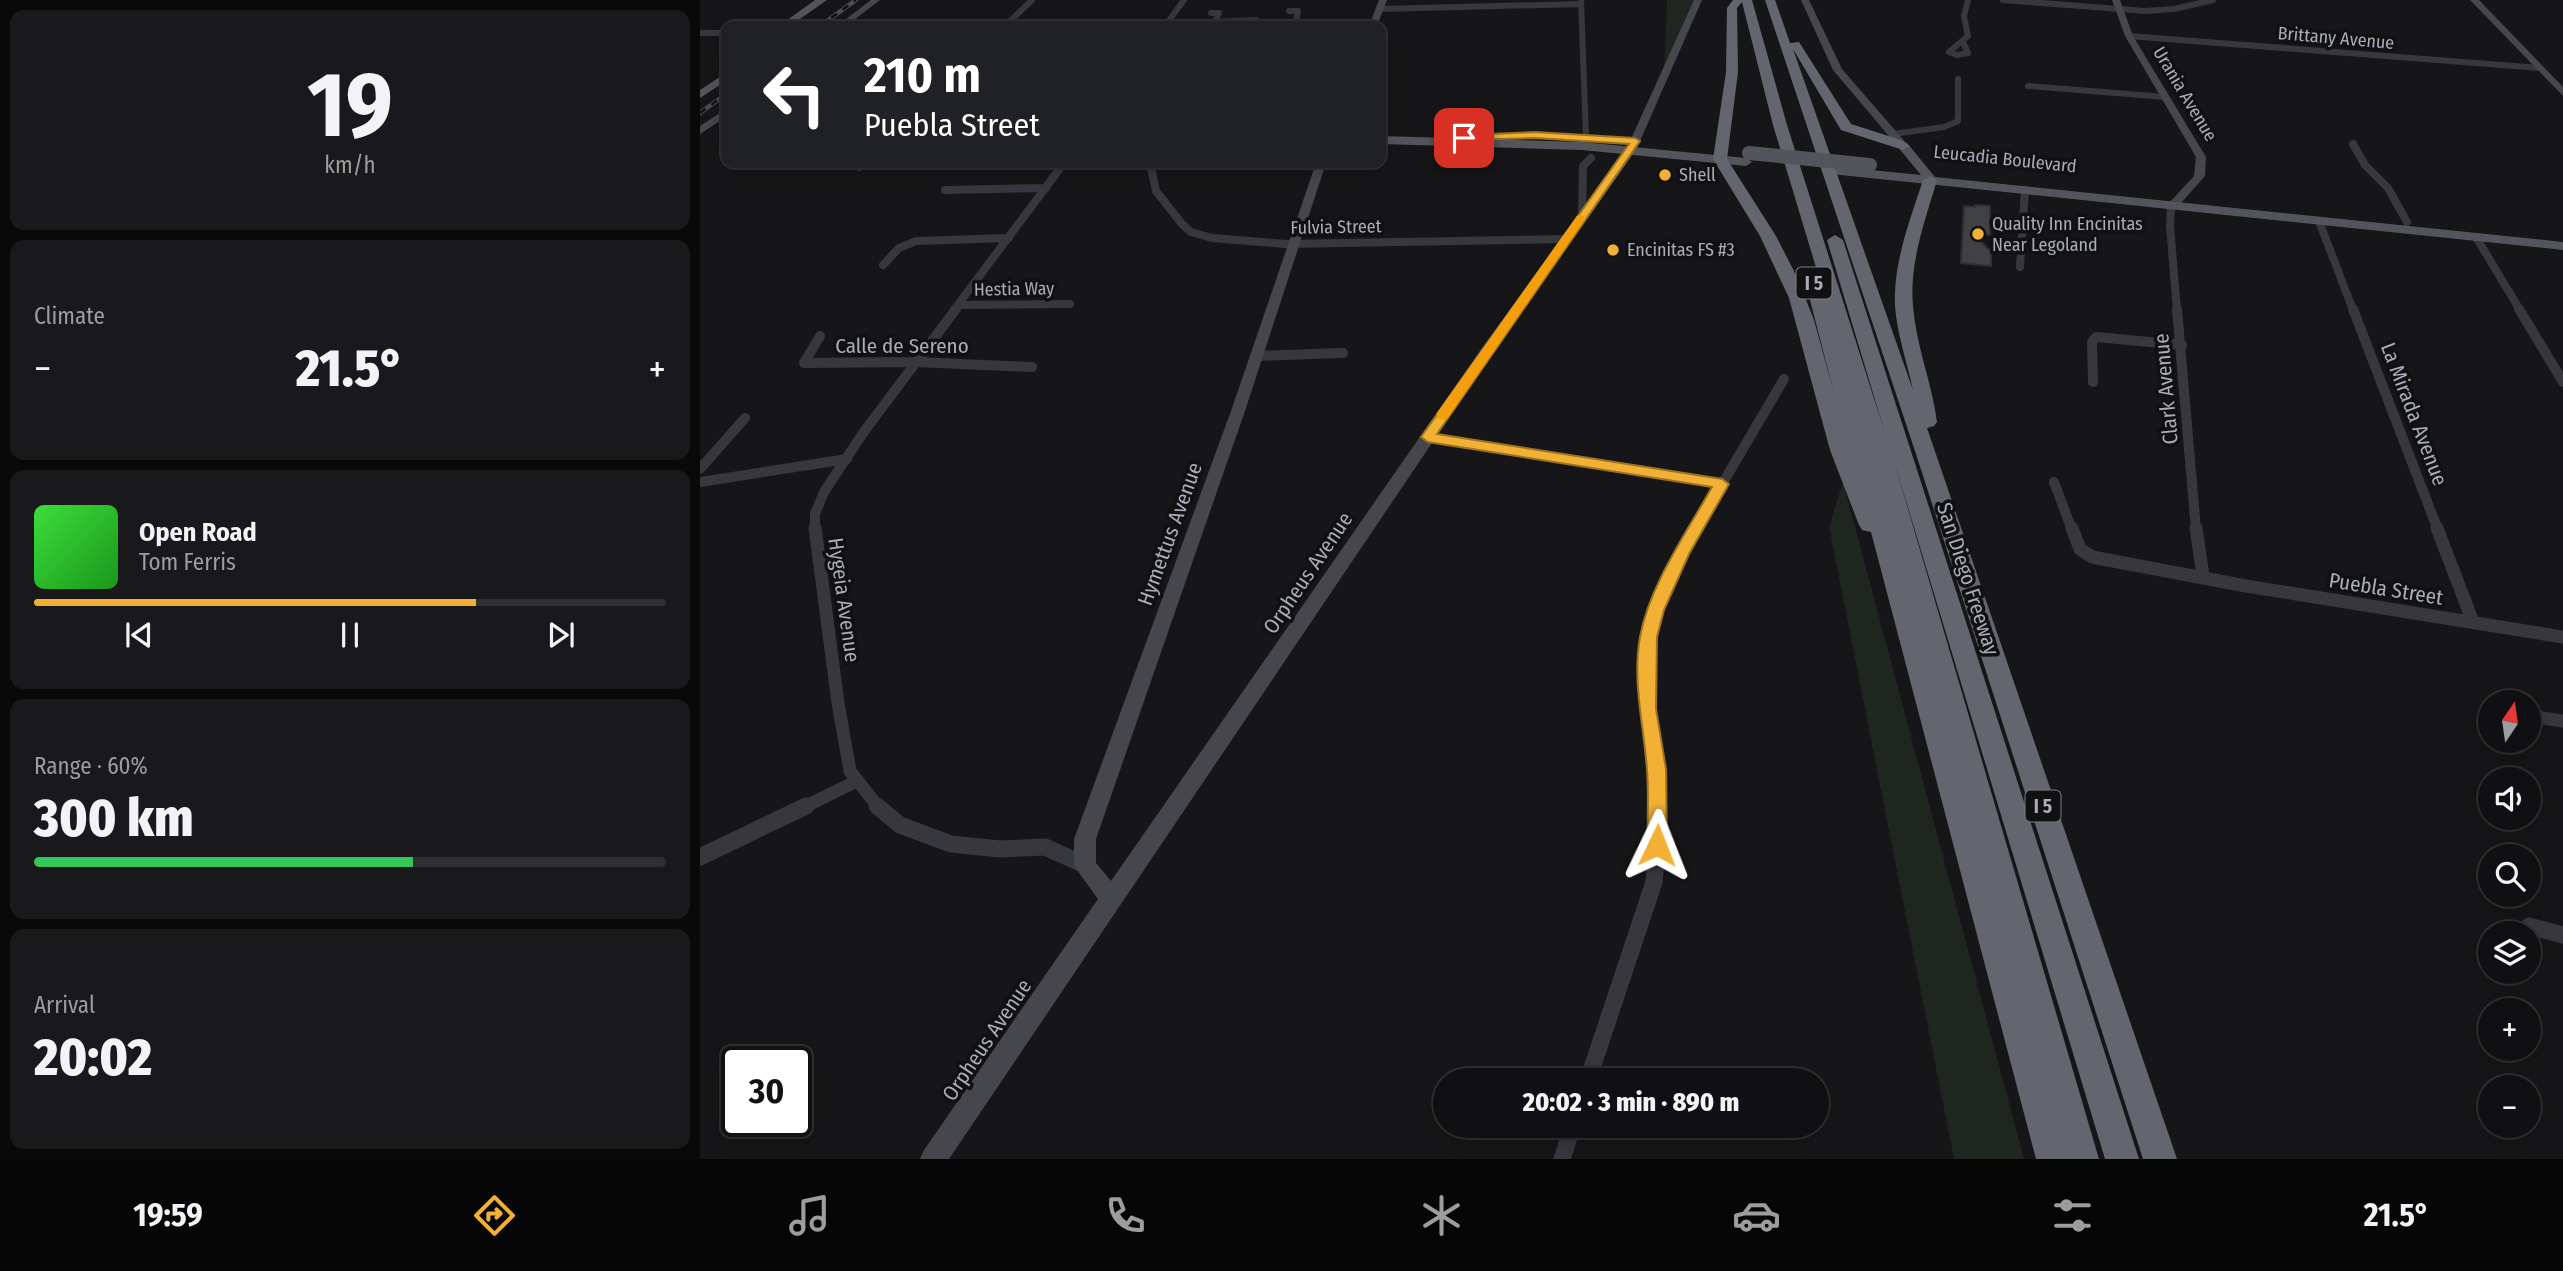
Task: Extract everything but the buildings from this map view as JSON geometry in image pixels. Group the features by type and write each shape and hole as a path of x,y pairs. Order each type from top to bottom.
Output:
{"highway":[{"path":"1738,0 1732,8 1732,72 1720,155 1789,275 1805,318 1854,494 1891,565"},
{"name":"I 5","path":"1738,0 2053,1159"},
{"path":"1747,0 1787,151 1846,331 1879,444 1947,692 2082,1159"},
{"path":"1767,3 1846,128 1903,146"},
{"path":"1767,3 2122,1159"},
{"name":"San Diego Freeway","path":"1767,3 1926,454 2160,1159"},
{"path":"1860,134 1893,134"},
{"path":"1926,454 1927,419 1905,320 1904,294 1907,265 1927,175"}],"main road":[{"path":"791,21 822,0"},
{"path":"804,21 835,0"},
{"path":"700,85 721,70"},
{"path":"700,95 721,80"},
{"path":"700,95 721,95"},
{"name":"Leucadia Boulevard","path":"1443,140 1485,135 1586,137 1633,146"},
{"name":"Leucadia Boulevard","path":"1386,141 1443,140 1633,146 2563,238"},
{"path":"1903,146 1927,175"},
{"name":"Leucadia Boulevard","path":"1927,175 2025,190 2176,201 2319,221 2563,246"}],"street":[{"path":"848,21 876,0"},
{"path":"1010,21 1032,0"},
{"path":"1169,21 1184,0"},
{"name":"Orpheus Avenue","path":"933,1159 1428,437 1633,146 1698,0"},
{"path":"1805,0 1838,71 1903,146"},
{"path":"1963,43 1968,36 1964,16 1968,0"},
{"path":"2003,0 2117,4 2164,10 2213,0"},
{"path":"2474,0 2563,93"},
{"path":"1375,21 1381,4 1581,2 1586,137"},
{"name":"Urania Avenue","path":"2117,4 2129,36 2201,157 2204,167 2200,177 2176,201"},
{"path":"1289,11 1298,11 1296,21"},
{"path":"1211,13 1219,13 1215,21"},
{"path":"1253,13 1261,13 1258,21"},
{"path":"700,33 721,33"},
{"name":"Brittany Avenue","path":"2129,36 2540,68"},
{"path":"1893,134 1944,127 1958,121 1958,79"},
{"path":"2028,86 2165,97"},
{"path":"700,131 721,116"},
{"path":"2353,144 2365,164 2388,188 2407,222"},
{"path":"1582,217 1583,166 1591,158"},
{"name":"Hygeia Avenue","path":"1060,168 916,362 824,492 815,514 815,541 820,556 838,703 850,771 857,782 883,813 900,825 951,844 1000,849 1045,847 1085,865"},
{"name":"Fulvia Street","path":"1151,168 1156,191 1182,225 1191,232 1212,238 1296,243 1566,239"},
{"name":"Hymettus Avenue","path":"1085,865 1085,839 1094,812 1322,168"},
{"path":"945,190 1046,188"},
{"path":"2020,267 2025,190"},
{"name":"Clark Avenue","path":"2176,201 2170,226 2197,541 2203,576"},
{"name":"La Mirada Avenue","path":"2319,221 2473,622"},
{"path":"2476,237 2563,382"},
{"path":"883,265 899,248 916,241 1009,238"},
{"name":"Hestia Way","path":"959,305 1070,304"},
{"name":"Calle de Sereno","path":"820,336 804,363 916,362 1032,367"},
{"path":"2093,382 2092,342 2096,337 2182,345"},
{"path":"1257,356 1343,353"},
{"path":"1592,1068 1654,882 1659,827 1657,769 1647,709 1648,637 1656,610 1681,554 1784,379"},
{"path":"700,469 745,418"},
{"path":"1428,437 1722,484"},
{"path":"700,482 847,459"},
{"name":"Puebla Street","path":"2054,482 2080,549 2092,557 2246,586 2563,637"},
{"path":"2541,718 2563,721"},
{"path":"700,857 857,782"},
{"path":"1085,865 1111,898"},
{"path":"2541,929 2563,935"},
{"path":"1562,1159 1569,1138"}],"shaded area":[{"path":"1667,0 1699,0 1664,77"},
{"path":"1843,482 2024,1159 1954,1159 1829,527"}],"railway":[{"path":"827,21 856,0"},
{"path":"700,113 721,98"}],"slow traffic":[{"path":"1442,416 1581,218"}],"place":[{"name":"Shell","path":"1665,175"},
{"name":"Quality Inn Encinitas Near Legoland","path":"1978,234"},
{"name":"Encinitas FS #3","path":"1613,250"}],"route":[{"path":"1464,138 1485,135 1535,135 1635,141 1428,437 1722,484 1681,554 1656,610 1648,637 1647,709 1657,769 1657,845"}]}
